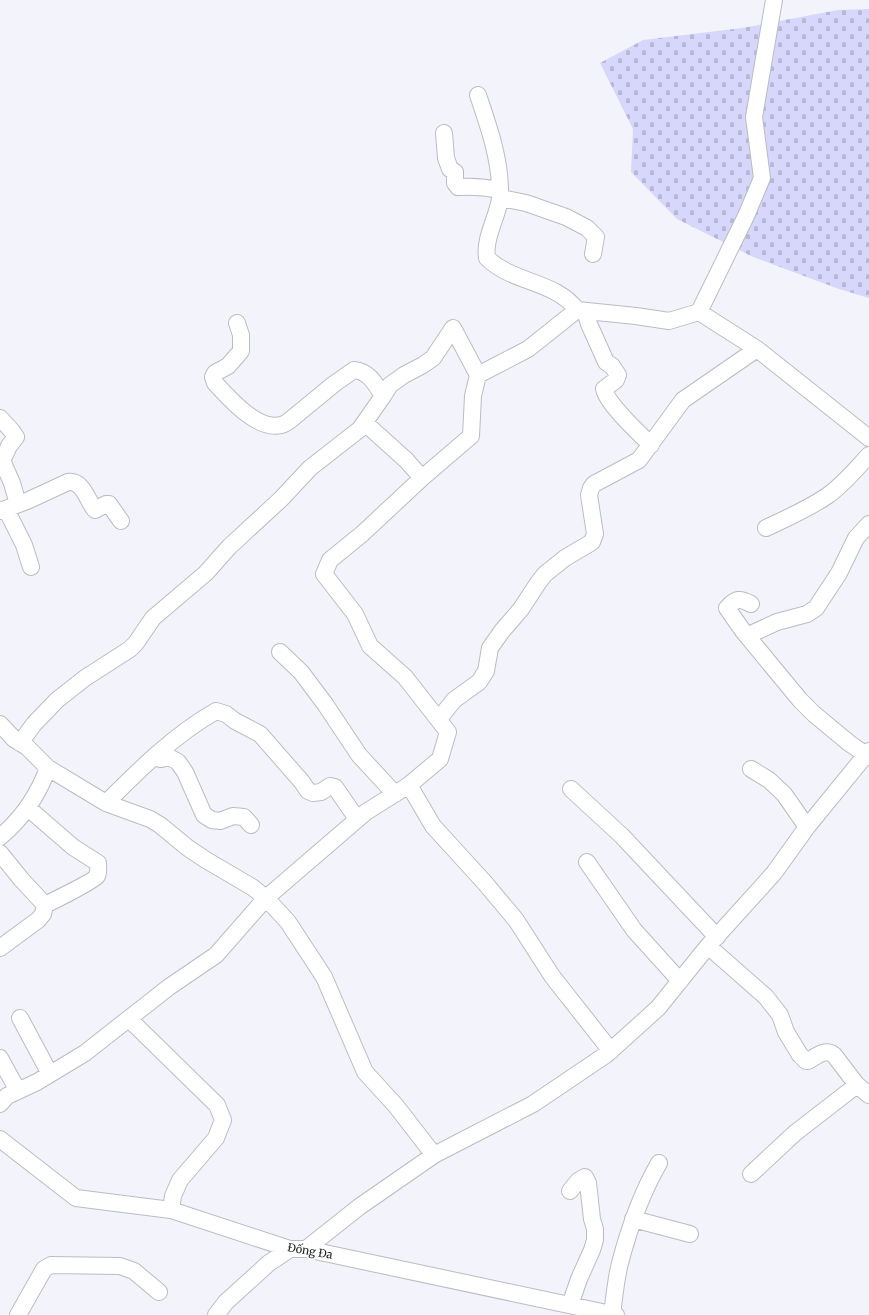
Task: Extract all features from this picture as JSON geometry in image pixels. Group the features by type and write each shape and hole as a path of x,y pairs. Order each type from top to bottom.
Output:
{"street":[{"path":"478,374 528,349 581,311 636,316 669,322 699,312 746,216 762,178 754,117 774,0"},
{"path":"478,95 495,149 500,194 486,246 487,258 506,271 554,292 571,302 581,311 589,324 606,362 612,366 618,375 616,380 604,389 605,394 622,415 651,445"},
{"path":"444,133 446,158 450,168 455,172 454,183 458,187 487,187 500,194 566,217 587,228 596,237 593,254"},
{"path":"699,312 757,349 869,438"},
{"path":"237,323 241,335 241,351 228,366 215,373 212,377 241,410 269,426 280,426 289,421 334,384 354,370 360,370 366,374 374,382 383,396"},
{"path":"0,1104 7,1096 50,1074 86,1053 169,987 216,955 266,898 366,812 409,785 440,759 448,732 439,718 405,677 370,646 355,614 324,574 330,560 362,534 422,478 471,436 473,396 478,374 453,328 433,358 390,385 360,429 310,468 281,499 229,547 206,573 152,618 130,649 85,678 57,700 34,724 20,743"},
{"path":"439,718 454,700 479,682 486,671 490,648 521,609 545,574 565,558 592,542 595,534 595,523 589,495 591,488 600,481 639,460 683,400 757,349"},
{"path":"0,418 16,437 9,446 3,459 12,483 8,508 24,545 31,567"},
{"path":"365,423 406,460 422,478"},
{"path":"766,528 806,509 827,496 842,484 869,455"},
{"path":"8,508 73,481 80,484 95,510 109,504 120,521"},
{"path":"749,638 751,634 777,622 807,614 816,608 839,573 856,538 869,524"},
{"path":"306,1249 359,1207 434,1155 533,1104 611,1051 658,1008 712,942 774,873 807,827 868,754 848,743 800,700 734,620 727,608 733,601 742,599 751,604"},
{"path":"280,652 301,672 325,704 359,755 395,794"},
{"path":"106,803 154,757 183,732 216,711 226,714 235,721 260,734 302,782 308,791 313,793 321,792 330,786 335,788 358,819"},
{"path":"0,724 14,739 35,754 48,768 106,803 150,819 206,860 252,887 266,898 288,922 324,976 365,1072 396,1106 434,1155"},
{"path":"154,757 161,759 169,757 178,762 185,772 204,815 212,820 220,821 233,816 244,817 251,825"},
{"path":"1,833 28,808 42,786 48,768"},
{"path":"751,769 769,780 784,794 807,827"},
{"path":"409,785 433,826 485,883 516,920 552,976 611,1051"},
{"path":"571,789 622,836 712,942 766,997 780,1015 786,1032 800,1055 808,1061 825,1052 829,1052 834,1055 857,1085 869,1095"},
{"path":"0,948 38,920 43,914 45,905 90,882 97,876 99,870 98,863 73,846 28,808"},
{"path":"0,853 45,905"},
{"path":"587,862 634,930 680,981"},
{"path":"20,1018 50,1074"},
{"path":"129,1020 218,1105 223,1120 216,1138 180,1180 173,1196 171,1210"},
{"path":"0,1058 18,1091"},
{"path":"751,1174 795,1133 857,1085"},
{"name":"Đống Đa","path":"0,1139 76,1198 171,1210 290,1249 306,1249 613,1315"},
{"path":"613,1315 619,1264 633,1219 650,1177 659,1163"},
{"path":"570,1190 578,1181 585,1177 588,1183 592,1219 595,1229 595,1240 579,1278 570,1305"},
{"path":"633,1219 690,1234"},
{"path":"216,1315 226,1302 269,1263 290,1249"},
{"path":"18,1315 44,1269 51,1265 120,1266 134,1271 159,1292"}],"green space":[{"path":"869,9 869,298 839,289 751,256 677,219 631,172 633,129 600,63 643,40 742,28 838,10"}]}
